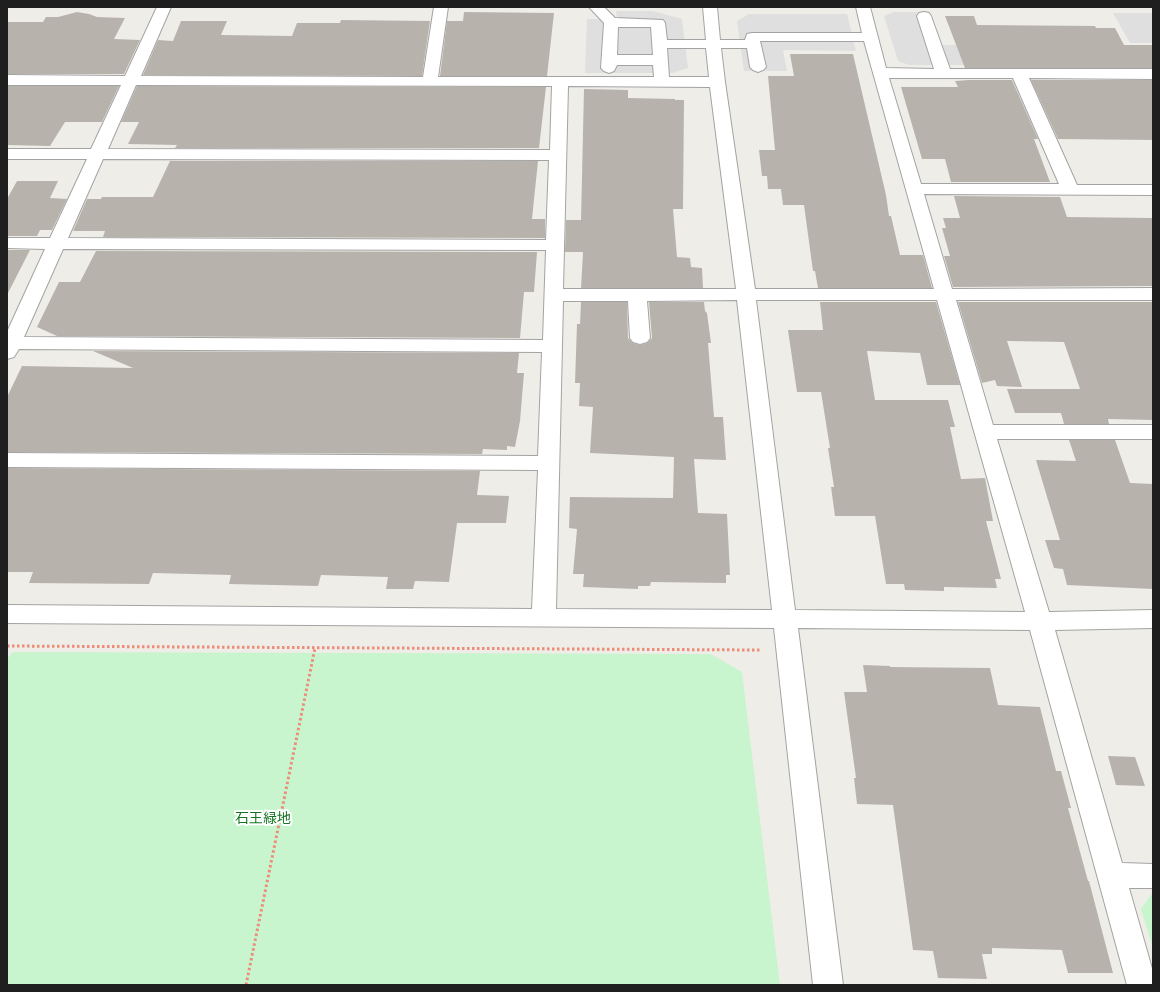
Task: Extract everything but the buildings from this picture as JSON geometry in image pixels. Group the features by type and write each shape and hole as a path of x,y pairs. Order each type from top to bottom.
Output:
{"street":[{"path":"164,7 9,346 552,346"},
{"path":"430,81 441,7"},
{"path":"596,7 611,22 658,23 662,82"},
{"path":"710,7 716,82 746,294 828,985"},
{"path":"863,7 880,73 946,294 984,432 1040,621 1142,985"},
{"path":"924,16 944,74"},
{"path":"611,22 610,64 660,60"},
{"path":"758,67 752,38 871,37"},
{"path":"659,44 753,44"},
{"path":"880,73 1153,74"},
{"path":"1020,74 1070,189"},
{"path":"7,80 716,82"},
{"path":"544,618 560,81"},
{"path":"7,154 558,155"},
{"path":"915,189 1153,190"},
{"path":"7,243 555,245"},
{"path":"637,294 640,338"},
{"path":"554,295 1153,294"},
{"path":"984,432 1153,432"},
{"path":"7,460 548,463"},
{"path":"7,614 784,620 1040,621 1153,619"},
{"path":"1111,875 1153,876"}],"path":[{"path":"7,646 788,650"},
{"path":"246,985 315,648"}],"green space":[{"name":"石王緑地","path":"13,652 711,654 742,672 780,985 7,985 7,659"},
{"path":"1153,892 1153,948 1141,909"}],"shaded area":[{"path":"616,11 653,11 682,19 688,68 672,73 585,73 587,19 617,19"},
{"path":"894,12 917,12 927,45 988,45 996,65 909,65 898,61 884,16"},
{"path":"1113,13 1153,13 1153,43 1130,43"},
{"path":"749,14 847,14 856,51 783,50 787,71 744,71 737,21"}]}
